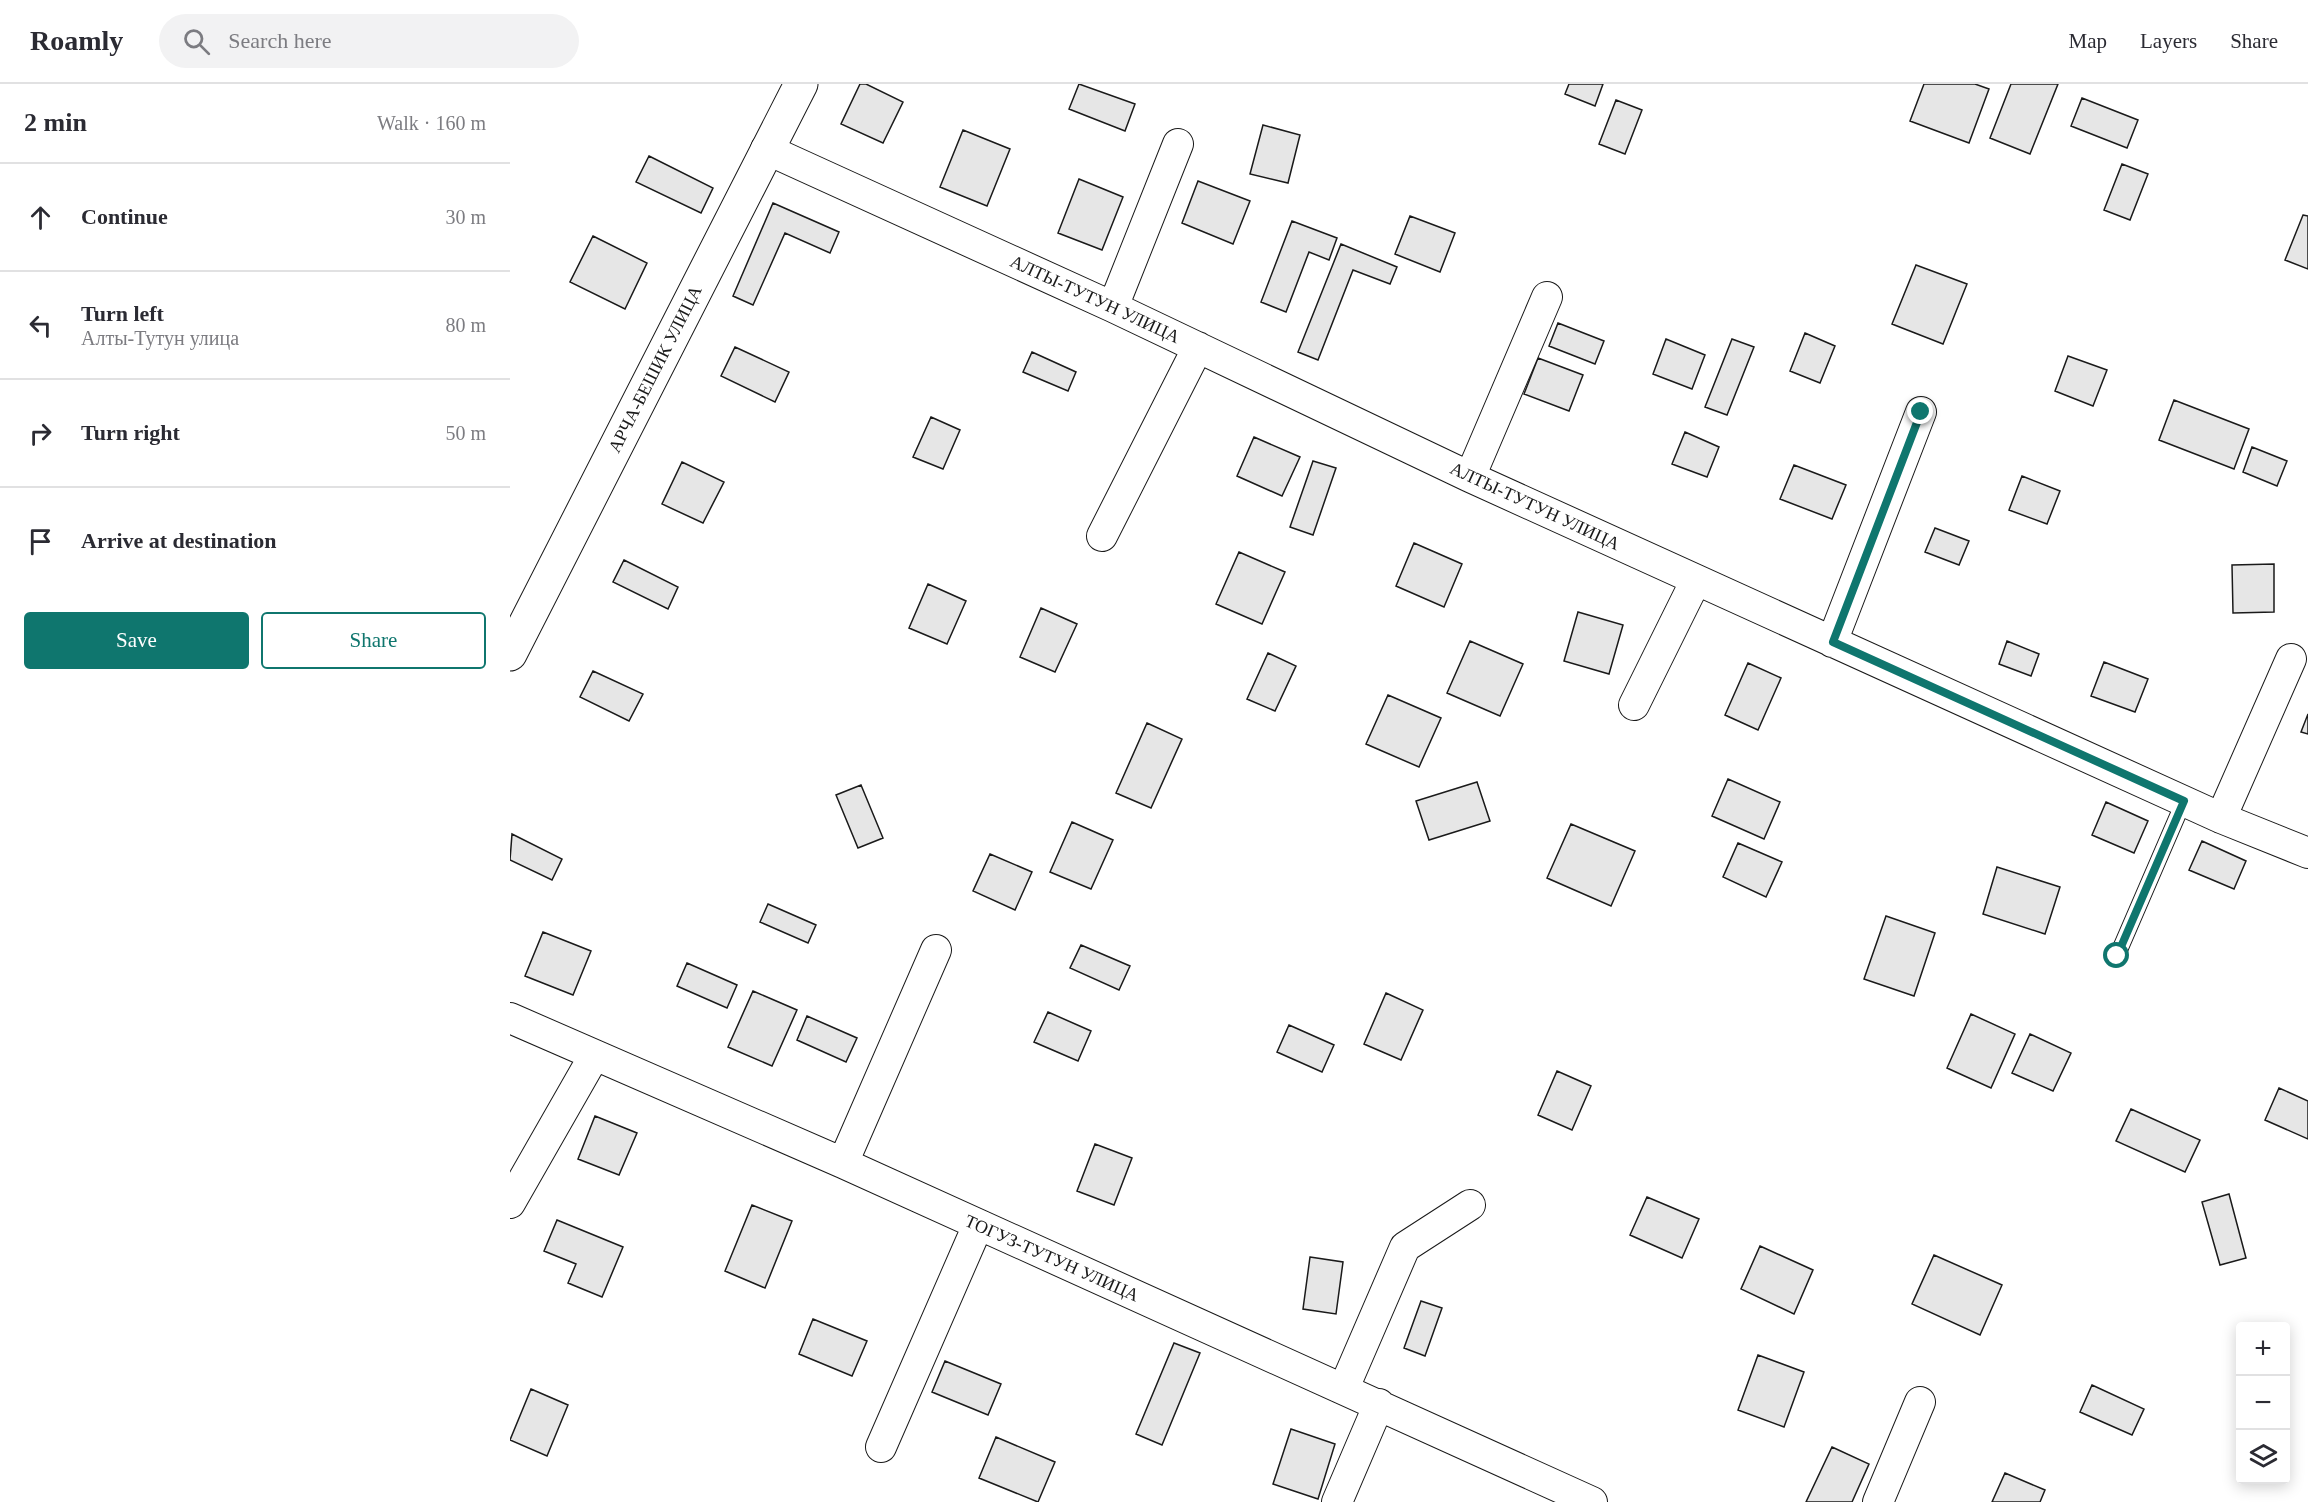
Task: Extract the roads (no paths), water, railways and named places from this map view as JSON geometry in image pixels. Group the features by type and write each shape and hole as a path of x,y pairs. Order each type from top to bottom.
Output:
{"street":[{"name":"АРЧА-БЕШИК УЛИЦА","path":"510,654 801,84"},
{"path":"1113,307 1178,144"},
{"name":"АЛТЫ-ТУТУН УЛИЦА","path":"766,149 1113,307 1470,477 2221,818 2308,853"},
{"path":"1470,477 1547,297"},
{"path":"1102,536 1198,347"},
{"path":"1833,642 1921,412"},
{"path":"1634,705 1696,580"},
{"path":"2221,818 2291,659"},
{"path":"843,1163 936,950"},
{"name":"ТОГУЗ-ТУТУН УЛИЦА","path":"510,1018 843,1163 1592,1502"},
{"path":"510,1203 594,1056"},
{"path":"1344,1388 1405,1247 1470,1205"},
{"path":"881,1447 978,1225"},
{"path":"1878,1502 1920,1402"},
{"path":"1337,1502 1379,1404"}],"lane":[{"path":"2117,956 2184,801"}]}
